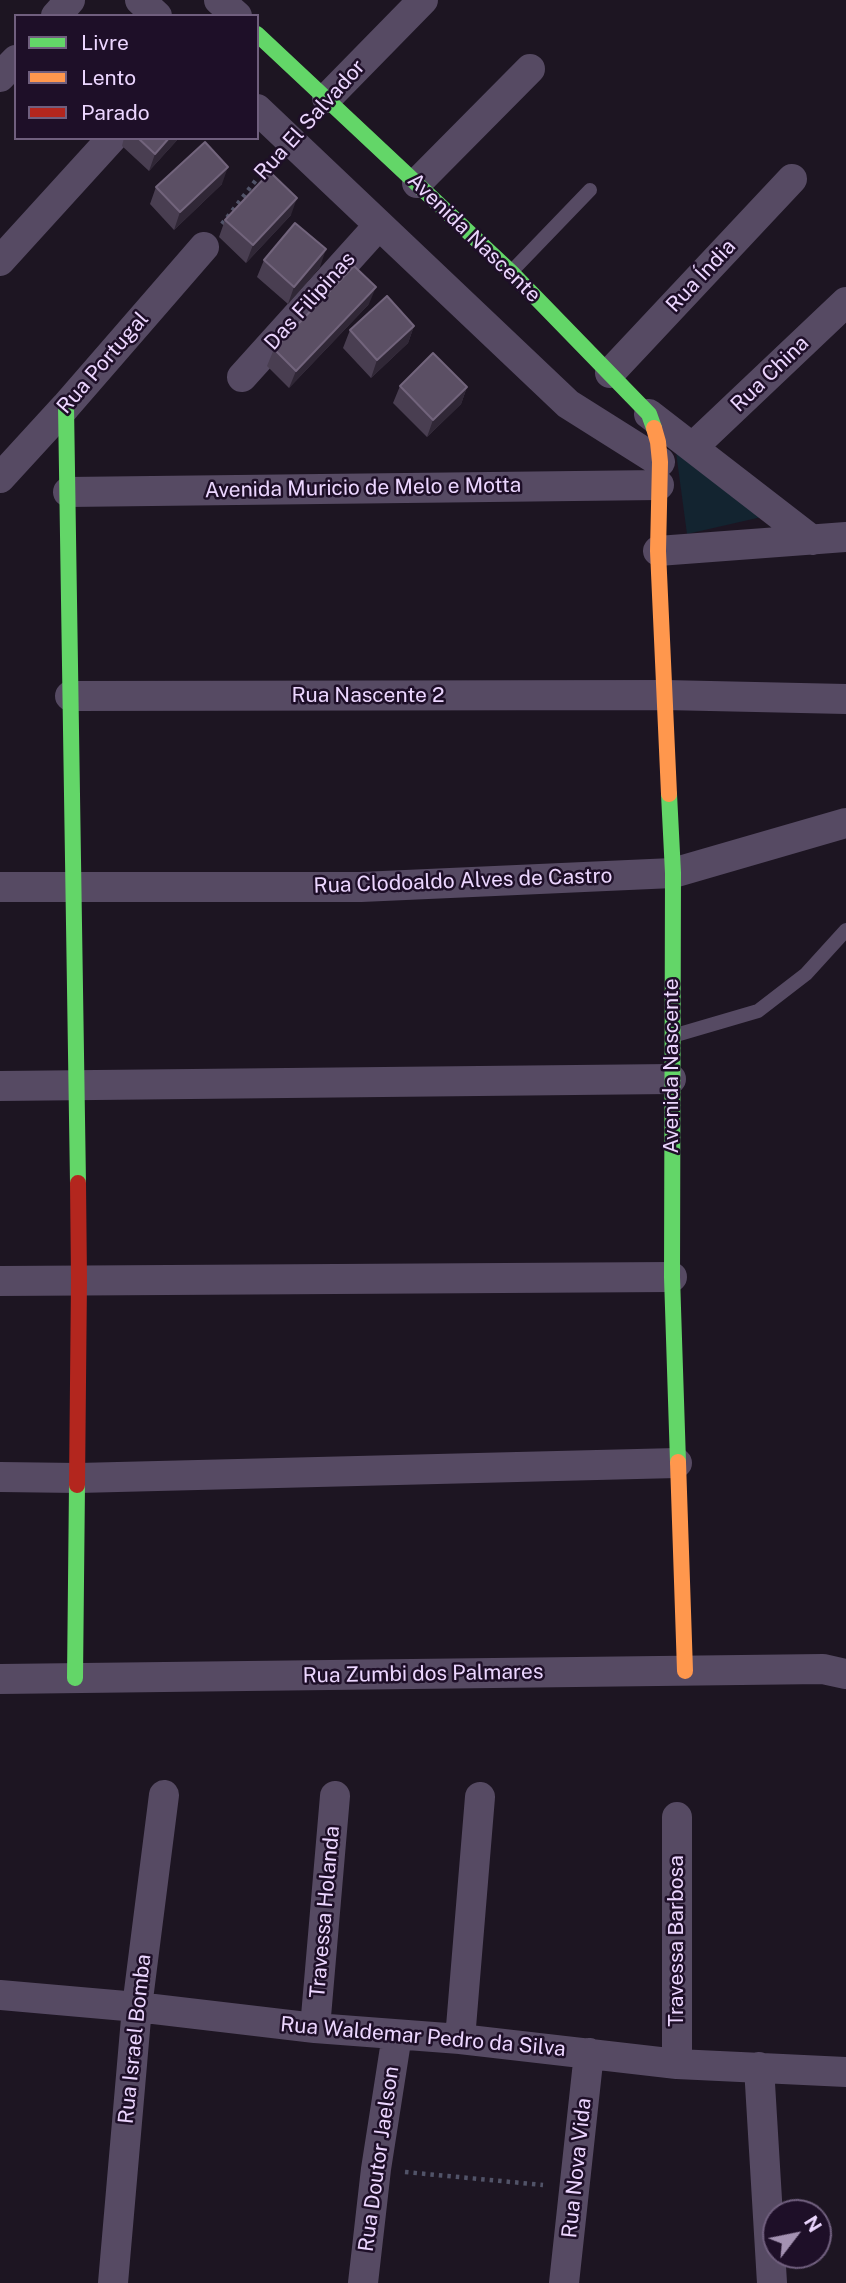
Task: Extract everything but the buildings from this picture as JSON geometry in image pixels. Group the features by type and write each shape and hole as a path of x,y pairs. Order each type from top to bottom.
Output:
{"street":[{"path":"58,14 70,0"},
{"path":"140,0 155,14"},
{"name":"Rua El Salvador","path":"327,98 423,0"},
{"name":"Avenida Nascente","path":"259,36 511,272 649,414 658,442 658,551 673,873 672,1277 685,1671"},
{"path":"0,78 14,62"},
{"path":"417,183 530,69"},
{"path":"259,111 568,404 660,473"},
{"path":"0,261 111,140"},
{"name":"Rua Índia","path":"610,373 792,179"},
{"name":"Das Filipinas","path":"242,377 379,225"},
{"name":"Rua Portugal","path":"0,478 204,247"},
{"name":"Rua China","path":"694,447 846,302"},
{"path":"66,406 79,1280 75,1678"},
{"path":"649,414 812,540"},
{"name":"Avenida Muricio de Melo e Motta","path":"68,492 660,473"},
{"path":"658,551 846,537"},
{"name":"Rua Nascente 2","path":"71,696 665,695 846,699"},
{"name":"Rua Clodoaldo Alves de Castro","path":"0,887 361,887 673,873 846,822"},
{"path":"0,1086 671,1079"},
{"path":"0,1281 672,1277"},
{"path":"0,1477 78,1478 677,1463"},
{"name":"Rua Zumbi dos Palmares","path":"0,1679 823,1669 846,1674"},
{"name":"Rua Israel Bomba","path":"113,2283 137,2007 164,1795"},
{"name":"Travessa Holanda","path":"315,2028 335,1796"},
{"path":"460,2039 480,1797"},
{"name":"Travessa Barbosa","path":"677,1817 677,2064"},
{"name":"Rua Waldemar Pedro da Silva","path":"0,1995 137,2007 315,2028 460,2039 677,2064 846,2072"},
{"name":"Rua Doutor Jaelson","path":"363,2283 376,2169 397,2035"},
{"name":"Rua Nova Vida","path":"564,2283 589,2053"},
{"path":"760,2067 772,2283"}],"lane":[{"path":"511,272 590,190"},
{"path":"672,1036 758,1011 806,974 846,930"}],"path":[{"name":"Rua El Salvador","path":"204,247 289,138"},
{"path":"376,2169 575,2188"}],"shaded area":[{"path":"676,452 766,516 687,534"}],"traffic: fast":[{"path":"259,36 511,272 649,414 654,428"},
{"path":"66,406 78,1183"},
{"path":"669,794 673,873 672,1277 678,1462"},
{"path":"75,1678 77,1485"}],"traffic: slow":[{"path":"654,428 660,462 658,551 669,794"},
{"path":"678,1462 685,1671"}],"traffic: jam":[{"path":"77,1485 78,1183"}]}
